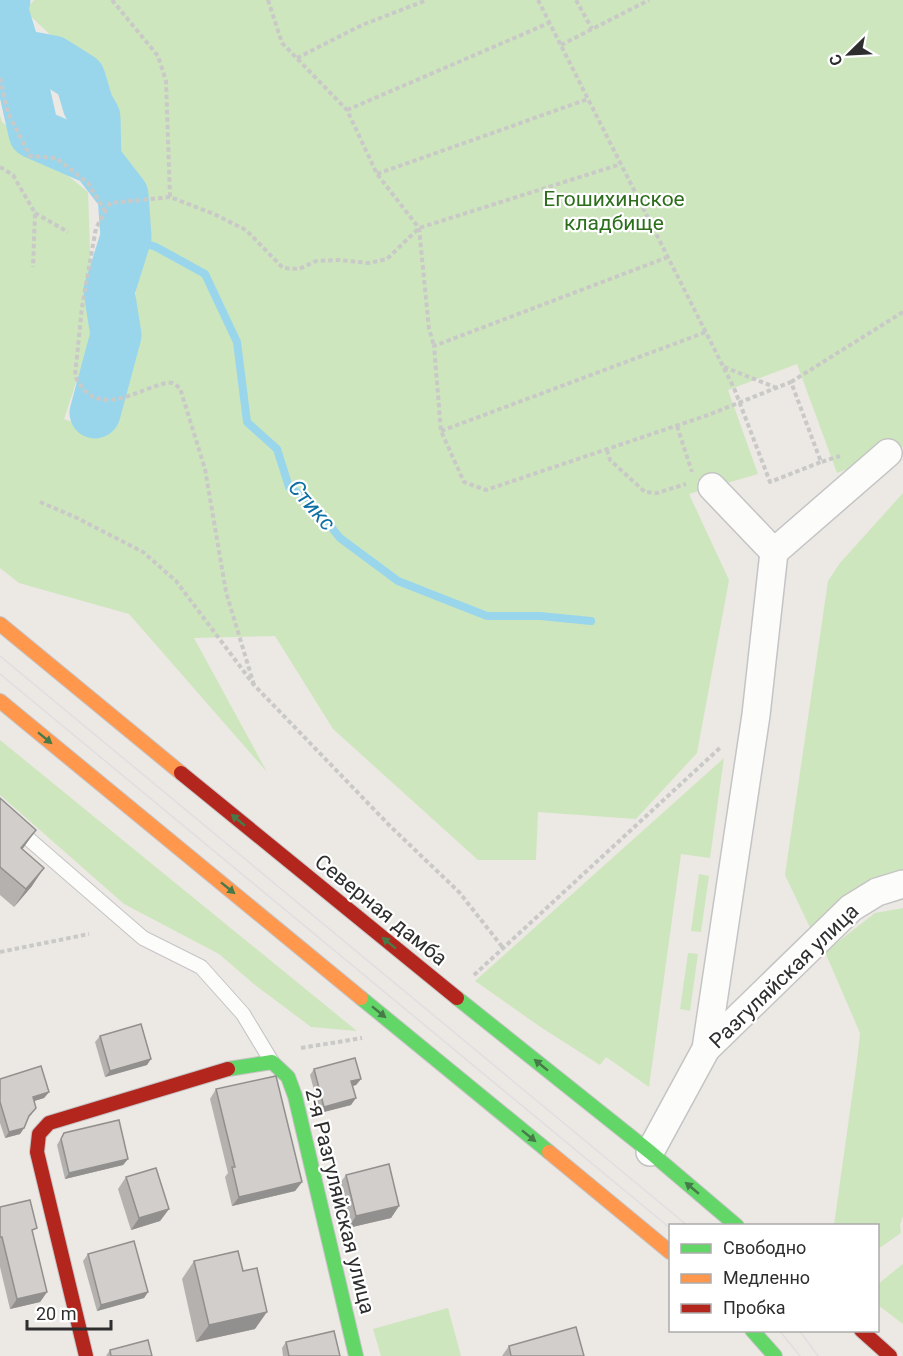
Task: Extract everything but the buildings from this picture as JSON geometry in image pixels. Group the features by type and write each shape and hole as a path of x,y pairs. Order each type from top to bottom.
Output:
{"main road":[{"name":"Северная дамба","path":"0,624 342,906 650,1152 735,1224"},
{"path":"0,701 669,1251"},
{"path":"86,1356 37,1152 39,1134 49,1124 219,1070 272,1062"},
{"name":"2-я Разгуляйская улица","path":"272,1062 288,1077 295,1096 356,1356"},
{"path":"754,1332 775,1356"},
{"path":"863,1332 890,1356"}],"street":[{"path":"706,1049 756,715 774,552 888,453"},
{"path":"712,487 774,552"},
{"name":"Разгуляйская улица","path":"650,1152 706,1049 851,908 877,892 903,884"}],"lane":[{"path":"9,823 143,938 201,967 243,1014 272,1062"}],"path":[{"path":"112,0 158,56 166,81 170,197"},
{"path":"268,0 282,43 347,110 377,174 419,228 429,329 434,346 441,430 464,482 486,490 677,426 741,402 791,382 903,312"},
{"path":"297,58 362,25 427,0"},
{"path":"538,0 741,402 770,482 832,459"},
{"path":"576,0 592,29"},
{"path":"561,45 649,0"},
{"path":"347,110 549,23"},
{"path":"0,78 8,113 30,156 56,158 88,183 104,210"},
{"path":"377,174 588,99"},
{"path":"254,685 226,592 205,469 180,388 172,383 162,383 121,398 105,401 88,394 79,385 75,376 82,307 96,228 110,203 170,197 214,214 246,230 283,268 299,269 316,261 339,260 369,263 387,259 419,228 621,164"},
{"path":"0,167 13,175 35,213 68,232"},
{"path":"33,267 35,213"},
{"path":"434,346 668,257"},
{"path":"441,430 706,332"},
{"path":"723,366 777,388"},
{"path":"791,382 821,462"},
{"path":"607,450 610,460 645,492 657,493 695,481 677,426"},
{"path":"40,502 143,552 176,581 254,685 390,826 459,892 504,949"},
{"path":"472,977 756,715"},
{"path":"0,952 89,934"},
{"path":"272,1062 291,1050 362,1038"}],"green space":[{"name":"Егошихинское кладбище","path":"34,0 903,0 903,447 837,473 797,364 728,390 758,474 689,494 729,580 697,753 636,819 538,812 536,860 478,860 333,729 275,636 194,638 267,772 129,614 19,583 0,568 0,115 2,122 88,192 93,332 64,419 104,434 130,359 141,235 134,187 107,138 103,99 78,61 25,11"},
{"path":"903,493 903,878 814,936 785,875 828,581 840,563"},
{"path":"0,740 357,1031 311,1027 255,985 219,954 124,904 0,795"},
{"path":"724,758 710,858 681,854 649,1087 606,1057 600,1065 475,981"},
{"path":"699,874 709,876 701,932 691,931"},
{"path":"903,908 903,1216 900,1225 901,1233 879,1248 879,1224 834,1224 860,1033 825,952 875,913"},
{"path":"688,953 698,954 690,1011 680,1009"},
{"path":"903,1264 903,1324 879,1306 879,1283"},
{"path":"448,1308 461,1356 381,1356 373,1329"}],"waterway":[{"path":"5,0 2,8 16,54 34,133 96,160 123,195 126,237 109,291 116,335 95,413"},
{"path":"16,54 53,61 80,78 88,105 95,117 96,160"},
{"name":"Стикс","path":"126,237 156,247 205,274 237,342 247,422 277,449 289,487 309,500 340,538 398,581 487,616 540,616 591,621"}],"tram line":[{"path":"0,656 686,1224"},
{"path":"0,674 669,1227"},
{"path":"781,1332 800,1356"},
{"path":"800,1332 818,1356"}],"traffic: fast":[{"path":"361,998 549,1152"},
{"path":"457,998 650,1152 735,1224"},
{"path":"228,1069 272,1062 288,1077 295,1096 356,1356"},
{"path":"754,1332 775,1356"}],"traffic: slow":[{"path":"0,624 181,773"},
{"path":"0,701 361,998"},
{"path":"549,1152 669,1251"}],"traffic: jam":[{"path":"181,773 457,998"},
{"path":"86,1356 37,1152 39,1134 49,1123 228,1069"},
{"path":"863,1332 890,1356"}]}
